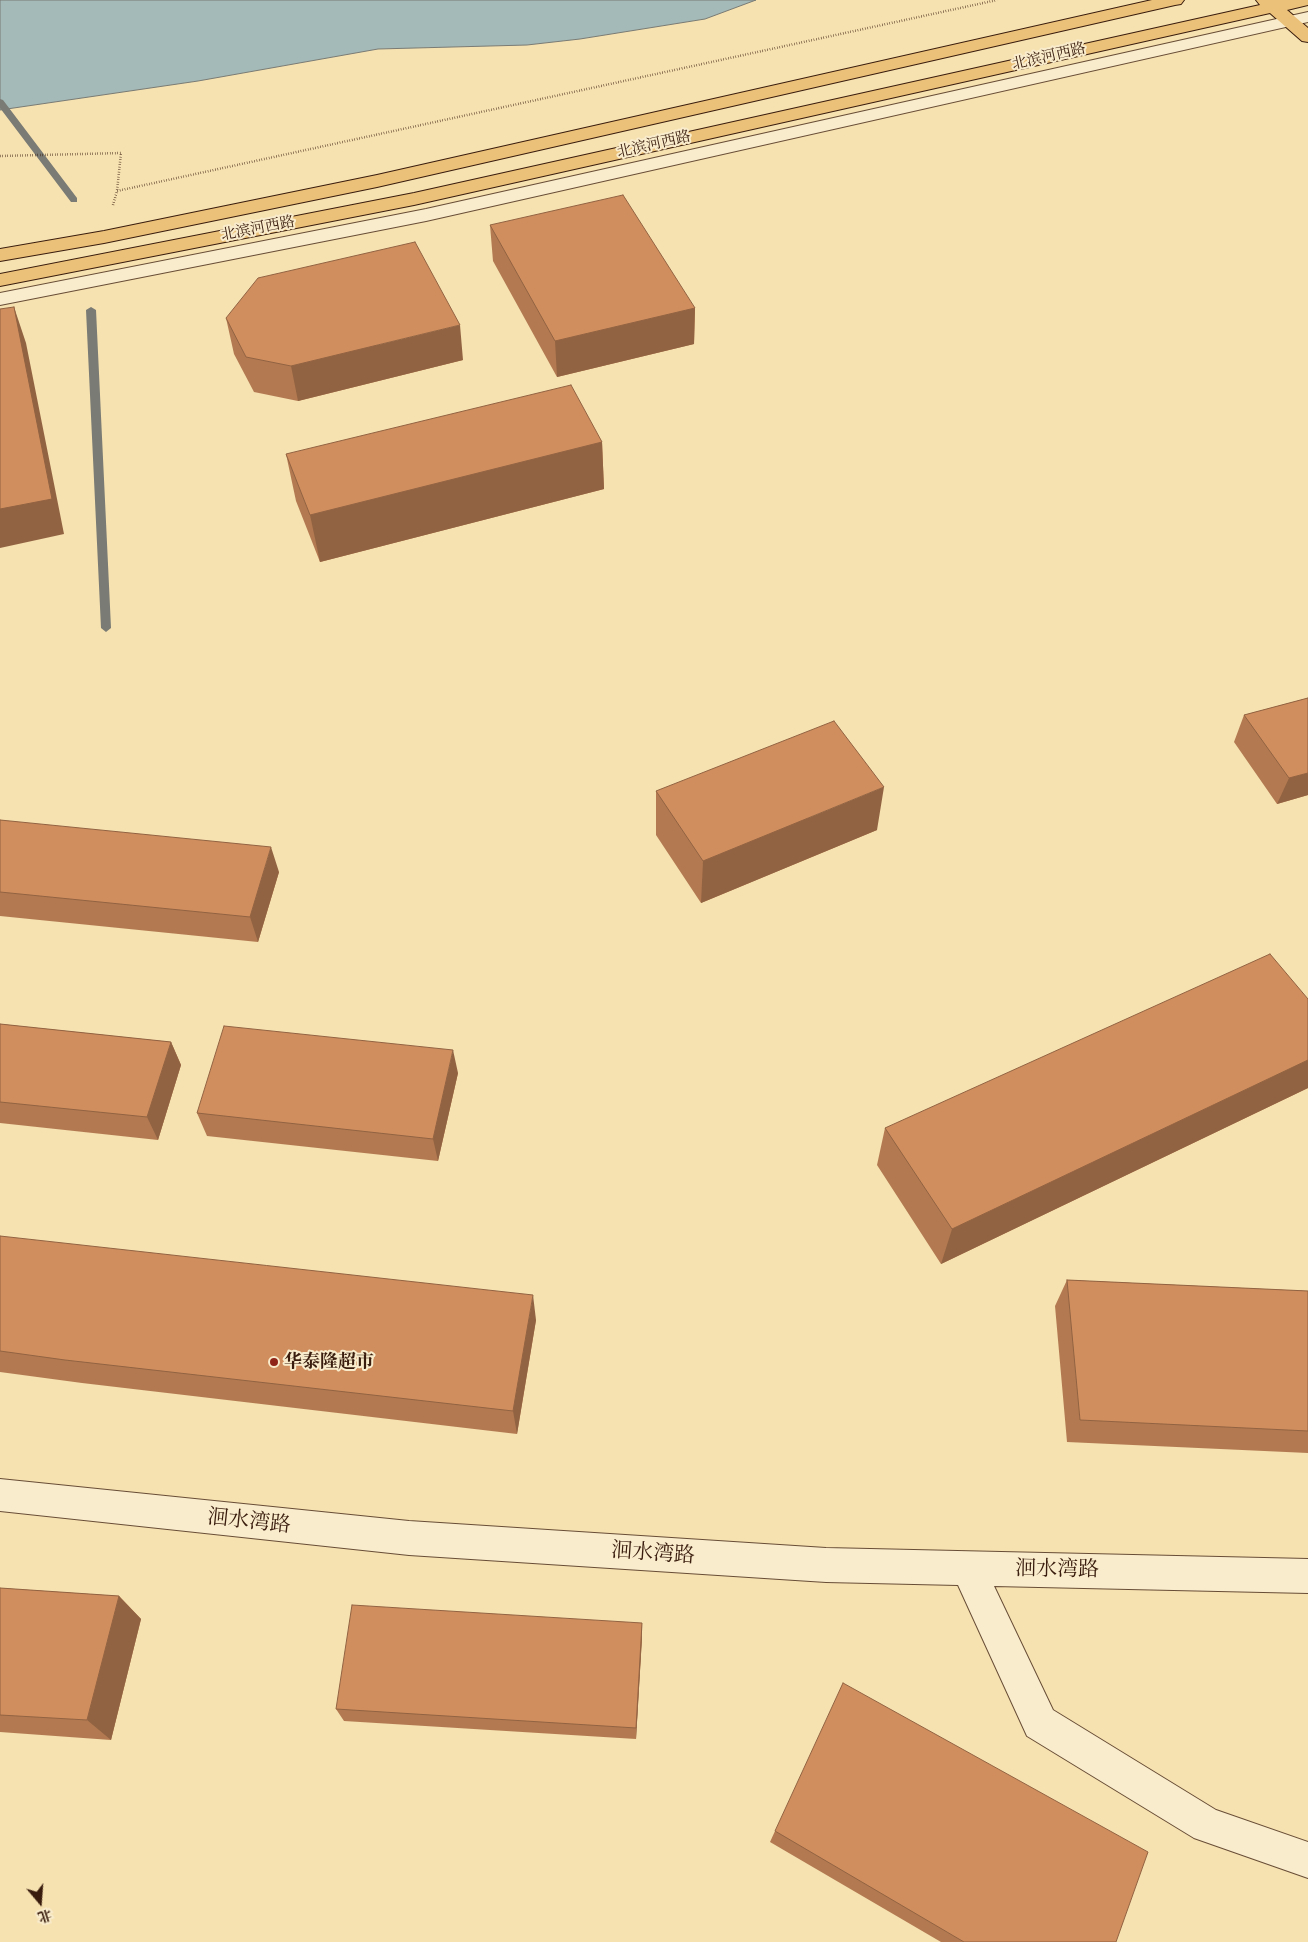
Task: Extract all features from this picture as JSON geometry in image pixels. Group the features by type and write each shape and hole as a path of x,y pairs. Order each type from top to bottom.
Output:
{"main road":[{"name":"北滨河西路","path":"0,255 104,237 377,181 1175,0"},
{"name":"北滨河西路","path":"0,280 414,199 1269,3 1305,0"},
{"path":"1305,0 1308,4"},
{"path":"1269,3 1299,19 1308,37"}],"street":[{"path":"0,300 426,216 1299,19"},
{"name":"洄水湾路","path":"0,1495 409,1538 826,1565 1308,1576"},
{"path":"968,1568 1040,1723 1207,1824 1308,1860"}],"path":[{"path":"117,191 997,0"},
{"path":"0,156 121,153 117,191 104,237"}],"water":[{"path":"0,0 756,0 705,19 580,39 527,45 378,49 198,81 0,110"}],"building":[{"path":"623,195 695,308 555,341 490,225"},
{"path":"415,242 460,325 291,366 246,357 226,318 258,278"},
{"path":"14,307 52,499 0,509 0,309"},
{"path":"571,385 602,442 310,515 286,454"},
{"path":"1308,698 1308,773 1289,778 1244,715"},
{"path":"834,721 884,787 703,861 656,791"},
{"path":"0,820 271,847 250,917 0,892"},
{"path":"1270,954 1308,999 1308,1060 952,1229 885,1128"},
{"path":"0,1024 171,1042 147,1117 0,1102"},
{"path":"224,1026 453,1050 433,1139 197,1113"},
{"path":"0,1236 533,1295 513,1411 0,1351"},
{"path":"1067,1280 1308,1291 1308,1431 1080,1420"},
{"path":"0,1588 119,1596 87,1720 0,1715"},
{"path":"352,1605 642,1623 636,1728 336,1709"},
{"path":"843,1683 1148,1852 1116,1942 964,1942 775,1831"}],"waterway":[{"path":"0,102 74,200"},
{"path":"91,310 106,628"}],"place":[{"name":"华泰隆超市","path":"274,1362"}]}
